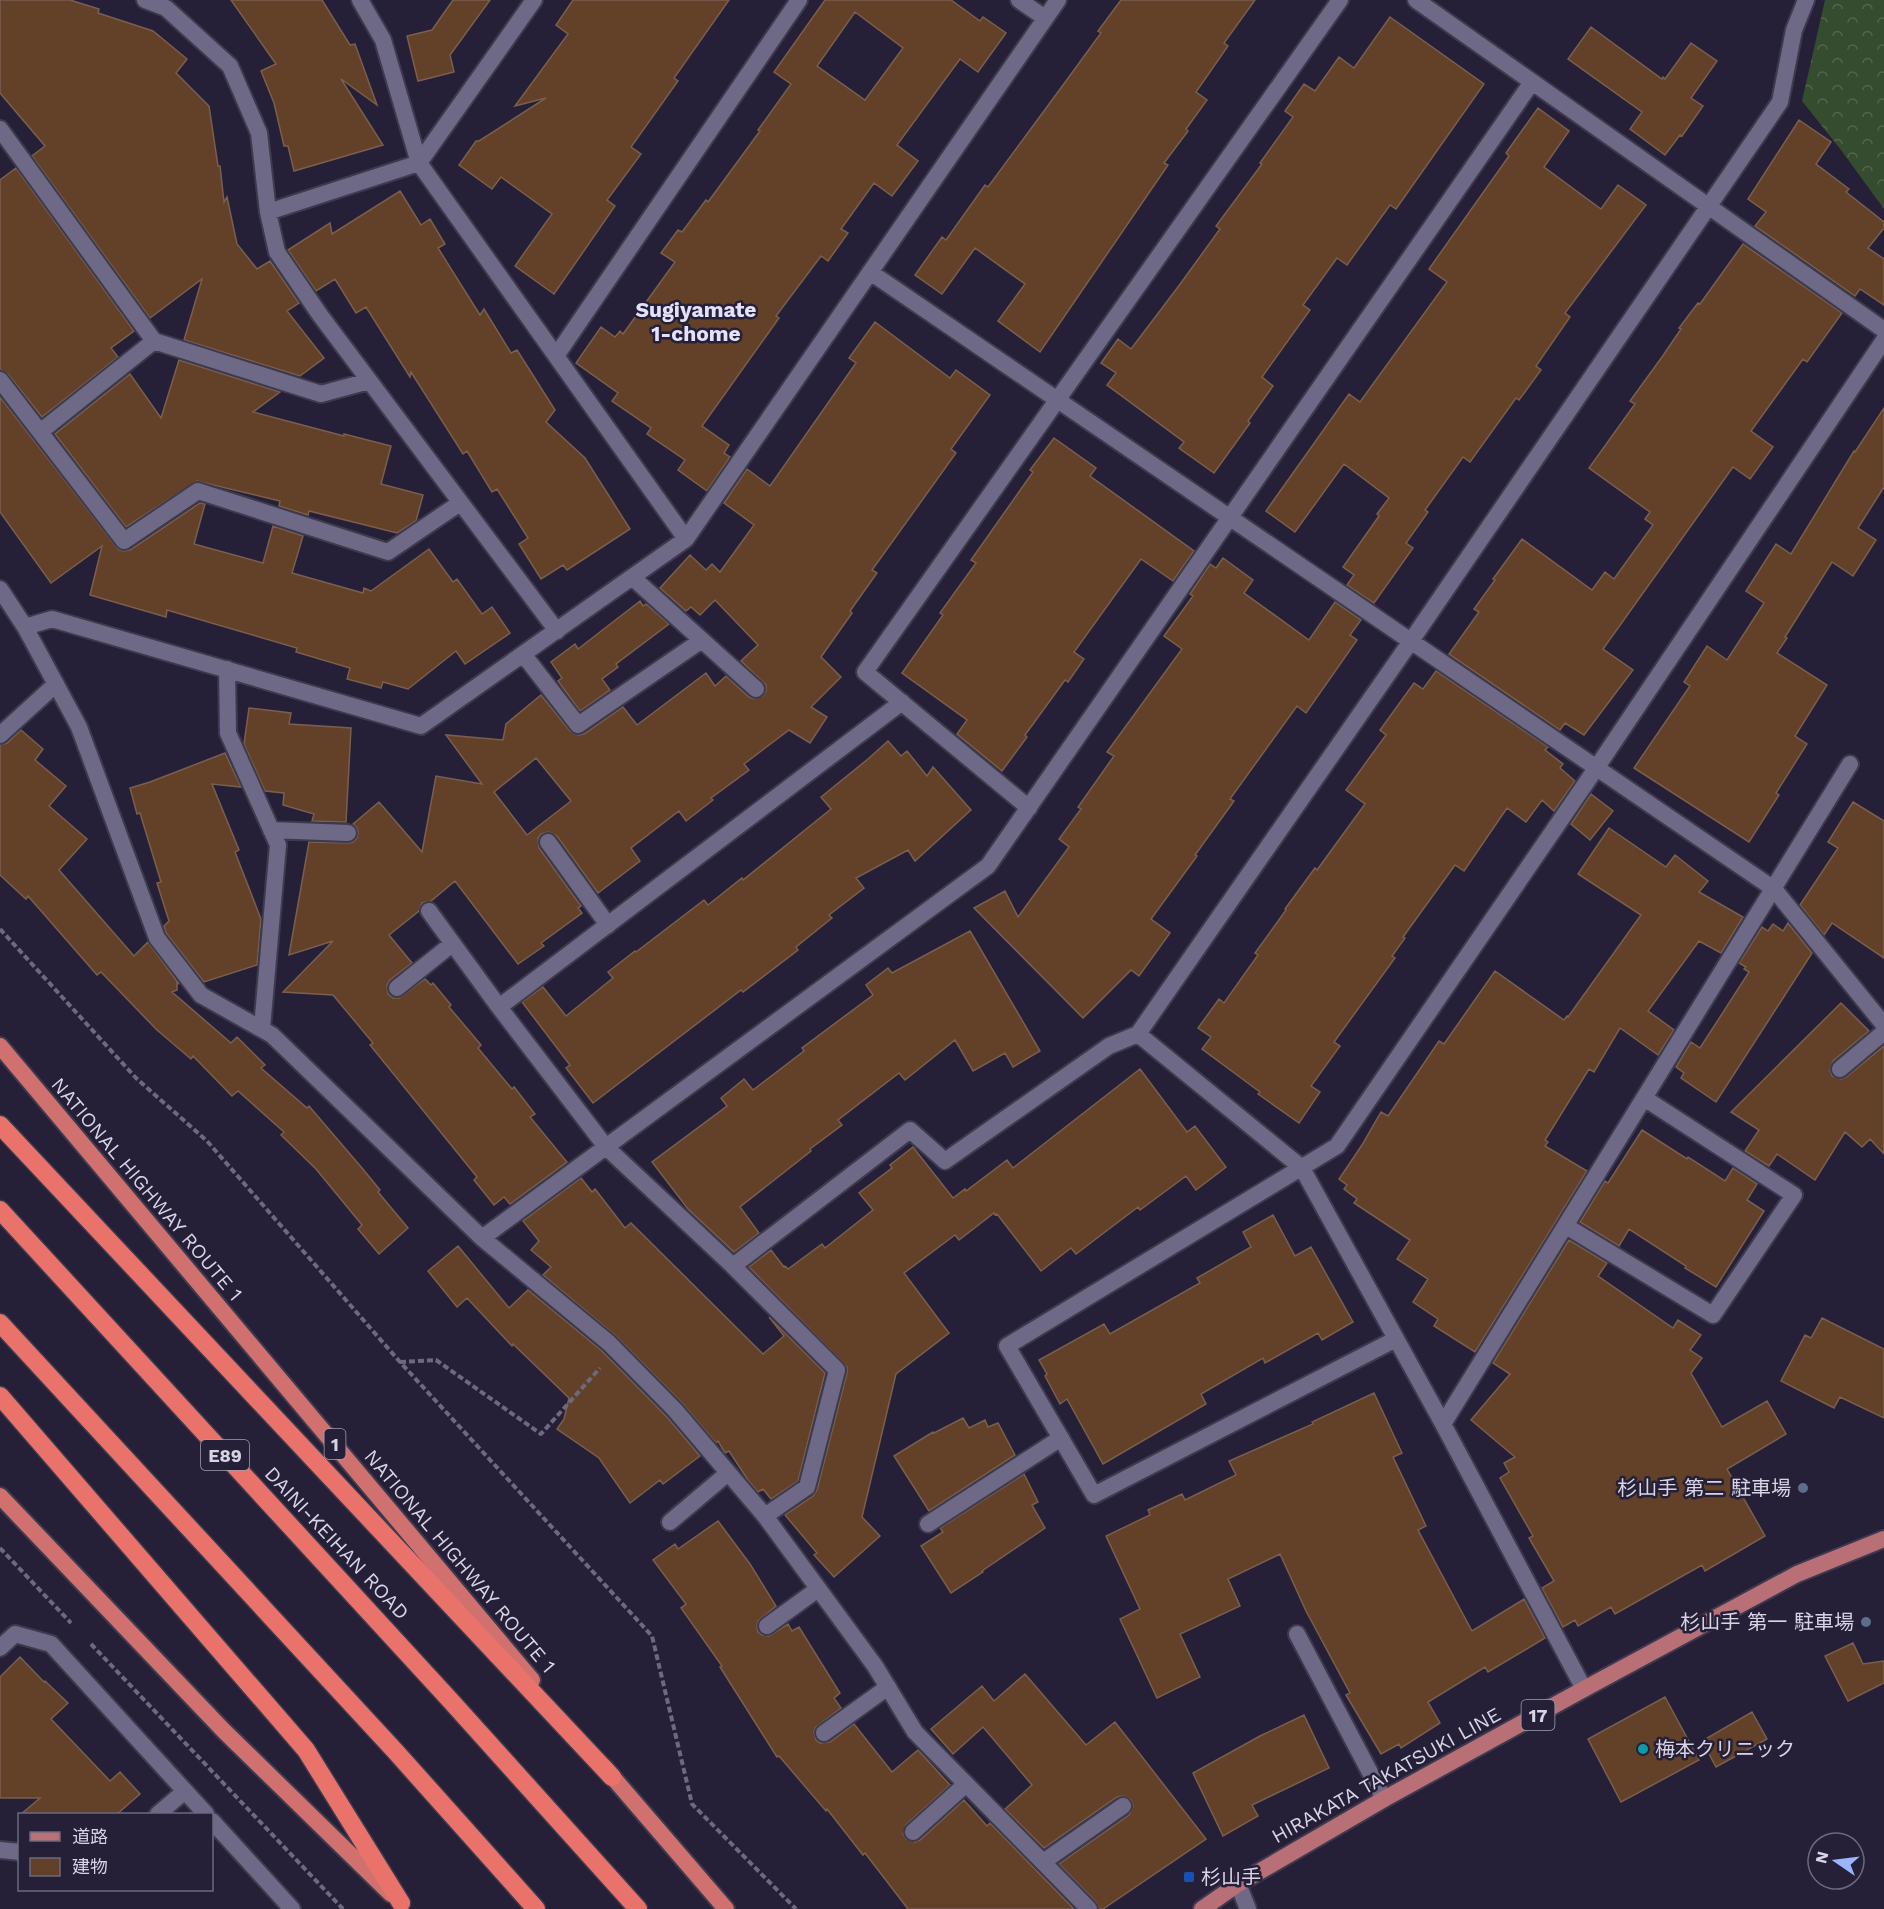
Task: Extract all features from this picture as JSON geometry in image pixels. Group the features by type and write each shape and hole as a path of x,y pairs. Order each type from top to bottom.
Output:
{"highway":[{"name":"NATIONAL HIGHWAY ROUTE 1","path":"0,1047 612,1777 726,1909"},
{"path":"0,1125 612,1777"},
{"name":"DAINI-KEIHAN ROAD","path":"0,1210 450,1700 638,1909"},
{"path":"0,1323 396,1752 536,1909"},
{"path":"0,1396 306,1750 404,1906"},
{"path":"0,1496 224,1731 404,1906"}],"main road":[{"name":"HIRAKATA TAKATSUKI LINE","path":"1202,1909 1238,1884 1384,1799 1584,1689 1797,1574 1884,1539"}],"street":[{"path":"145,0 166,8 230,66 259,133 268,212 277,252 320,315 557,631"},
{"path":"360,0 383,40 419,163 686,539"},
{"path":"268,212 419,163 534,0"},
{"path":"556,356 799,0"},
{"path":"1019,0 1045,18"},
{"path":"25,627 52,619 421,726 686,539 1058,0"},
{"path":"1029,808 865,672 1340,0"},
{"path":"1416,0 1884,330"},
{"path":"733,1266 910,1130 945,1161 1109,1046 1138,1034 1411,641 1780,102 1794,30 1806,0"},
{"path":"482,1238 988,866 1532,82"},
{"path":"0,129 154,341 321,394 369,381"},
{"path":"870,272 1774,889 1884,1025"},
{"path":"1396,1340 1094,1495 1007,1346 1337,1146 1597,768 1884,340"},
{"path":"40,432 154,341"},
{"path":"0,380 124,541 198,491 388,552 460,503"},
{"path":"632,577 756,689"},
{"path":"0,589 25,627 79,727 157,938 201,995 272,1035 482,1238 616,1350 675,1410 765,1516 875,1666 915,1732 1089,1909"},
{"path":"523,654 579,725 702,640"},
{"path":"226,669 228,733 278,845 261,1028"},
{"path":"0,735 56,684"},
{"path":"499,1007 902,702"},
{"path":"1443,1424 1851,764"},
{"path":"271,830 348,833"},
{"path":"548,842 608,925"},
{"path":"429,911 606,1147 733,1266 837,1370 807,1487 765,1516"},
{"path":"397,988 452,944"},
{"path":"1840,1070 1884,1032"},
{"path":"1138,1034 1302,1168 1443,1424 1584,1689"},
{"path":"1566,1226 1713,1315 1794,1195 1644,1098"},
{"path":"927,1524 1061,1438"},
{"path":"670,1522 728,1473"},
{"path":"767,1626 818,1589"},
{"path":"0,1648 15,1634 51,1644 204,1813"},
{"path":"1297,1634 1384,1799"},
{"path":"824,1733 888,1687"},
{"path":"913,1832 966,1784"},
{"path":"160,1813 185,1791"},
{"path":"1043,1862 1123,1806"},
{"path":"213,1822 281,1905"},
{"path":"0,1850 18,1852"},
{"path":"1238,1884 1248,1909"}],"path":[{"path":"0,929 136,1078 207,1141 400,1362 652,1636 692,1804 796,1909"},
{"path":"400,1362 436,1360 542,1434 616,1350"},
{"path":"0,1548 73,1626"},
{"path":"90,1643 343,1909"}],"green space":[{"path":"1825,0 1884,0 1884,209 1802,101"}],"building":[{"path":"0,0 70,0 99,9 98,13 153,31 187,59 176,73 209,106 224,202 227,197 237,244 257,269 270,261 299,303 287,311 324,358 300,376 184,340 202,279 150,318 32,156 45,146 0,93"},
{"path":"231,0 322,0 350,45 355,44 377,105 341,79 383,145 294,171 288,146 284,146 274,103 261,71 276,64"},
{"path":"453,0 490,0 450,55 454,72 418,81 407,36 432,30"},
{"path":"573,0 729,0 674,78 678,81 631,147 641,154 607,200 615,206 554,294 515,266 552,214 501,177 492,189 459,165 476,141 546,98 515,106 568,34 556,25"},
{"path":"825,0 951,0 980,21 983,17 1006,33 978,72 960,59 897,145 918,161 892,196 874,183 841,229 848,233 828,261 821,256 776,316 779,318 702,426 729,445 724,453 730,457 707,491 678,470 685,460 647,434 651,428 612,401 618,393 576,363 601,327 615,337 620,331 623,334 675,262 661,253 678,230 682,232 706,200 708,202 791,84 774,72","holes":["855,12 903,48 865,100 817,66"]},
{"path":"1121,0 1255,0 1224,43 1228,46 1196,92 1207,100 1164,163 1168,165 1040,352 998,321 1025,284 975,248 942,294 915,275 942,237 946,240 985,185 988,187 1101,33 1098,31"},
{"path":"1390,17 1484,84 1396,209 1390,205 1347,265 1337,258 1303,305 1310,310 1262,377 1273,386 1214,473 1179,448 1184,442 1107,385 1116,373 1101,363 1118,339 1131,349 1178,287 1220,229 1216,226 1293,117 1285,111 1304,84 1315,91 1339,57 1354,68"},
{"path":"1591,27 1662,79 1663,77 1665,79 1691,43 1717,61 1691,98 1703,106 1665,155 1630,129 1642,112 1568,59"},
{"path":"1538,108 1569,131 1544,167 1601,209 1618,185 1646,205 1565,313 1570,317 1536,366 1541,370 1519,400 1516,398 1470,462 1463,457 1425,510 1428,512 1406,543 1413,548 1374,603 1347,585 1354,575 1343,567 1389,498 1344,464 1295,532 1266,511 1349,394 1360,402 1447,282 1429,269 1509,156 1506,153"},
{"path":"1799,120 1831,142 1816,164 1849,189 1846,192 1884,222 1884,228 1868,248 1884,259 1884,305 1860,289 1855,296 1755,226 1766,212 1748,199"},
{"path":"16,168 134,331 111,348 118,357 42,417 8,374 0,370 0,180"},
{"path":"400,191 421,225 430,219 445,244 438,248 480,315 484,309 511,353 517,350 555,410 546,422 585,458 630,529 567,570 563,565 541,579 519,544 528,538 497,489 492,492 467,451 463,454 411,372 410,377 366,307 356,313 335,279 316,291 288,250 330,223 332,234"},
{"path":"1743,244 1842,313 1807,362 1803,359 1751,431 1773,447 1750,479 1733,467 1603,649 1633,670 1584,735 1565,723 1560,730 1449,654 1479,612 1474,609 1495,580 1493,579 1522,539 1592,590 1605,572 1614,579 1653,525 1645,519 1650,512 1589,468 1635,404 1630,401 1681,329 1679,328 1698,303 1700,304"},
{"path":"875,322 950,378 956,370 990,395 951,449 956,453 872,570 877,573 821,657 841,677 811,707 827,717 810,743 789,730 744,764 749,770 711,798 713,800 686,821 679,811 631,848 640,861 598,893 557,836 548,832 541,834 538,838 539,848 581,906 578,908 582,913 541,943 544,946 518,964 455,881 431,901 422,903 419,911 389,935 412,963 390,980 387,985 388,994 393,998 399,998 425,979 431,985 433,983 451,1005 449,1007 481,1045 478,1048 535,1114 530,1117 567,1162 510,1204 504,1197 494,1205 474,1180 477,1177 370,1045 373,1043 333,995 283,992 333,941 289,955 309,842 353,842 358,833 353,824 379,802 422,852 436,776 482,784 446,735 503,740 506,724 541,695 570,731 578,735 584,734 623,707 637,725 706,673 715,686 726,676 749,697 754,699 763,696 766,685 741,661 758,645 715,600 700,615 691,607 686,611 660,588 690,555 706,570 712,564 720,572 754,525 724,503 747,469 770,486 856,363 849,358","holes":["536,758 571,801 527,835 494,792"]},
{"path":"179,360 280,392 253,412 391,446 381,484 423,495 416,521 397,533 309,511 308,515 279,506 280,501 197,481 126,527 55,434 130,374 161,418"},
{"path":"0,397 119,550 130,550 200,503 205,504 194,544 263,563 273,526 303,536 292,573 363,593 364,588 371,591 429,549 453,582 457,579 482,614 492,607 510,633 465,664 456,651 408,689 383,682 381,688 347,679 350,668 296,652 297,648 167,610 166,617 90,595 102,546 51,583 0,512"},
{"path":"1884,408 1884,487 1858,528 1876,540 1853,576 1832,562 1777,653 1827,685 1795,736 1807,744 1776,793 1779,795 1749,842 1634,768 1690,686 1684,682 1707,646 1727,660 1764,603 1746,591 1776,544 1791,554 1854,451"},
{"path":"1054,438 1096,468 1090,476 1194,551 1173,581 1141,559 1074,652 1084,659 1068,682 1065,680 1002,771 957,734 967,720 902,673 943,615 940,613 976,563 971,560 1033,472 1030,470"},
{"path":"1223,558 1253,580 1244,593 1309,640 1335,602 1361,620 1350,635 1357,640 1306,713 1297,706 1230,799 1234,801 1151,919 1170,933 1139,976 1131,970 1083,1018 974,908 1005,891 1018,917 1069,847 1059,839 1081,809 1078,807 1114,756 1107,752 1182,649 1164,636 1193,596 1190,594 1210,564 1216,568"},
{"path":"640,601 643,606 646,604 669,624 616,664 618,667 602,679 610,690 580,711 558,681 562,678 551,662 575,644 578,649"},
{"path":"1436,671 1548,747 1545,750 1563,764 1560,768 1575,781 1554,811 1542,800 1526,822 1507,808 1464,871 1455,865 1403,937 1405,938 1392,956 1395,958 1334,1042 1340,1046 1311,1086 1320,1092 1299,1123 1258,1094 1260,1092 1202,1049 1211,1037 1198,1028 1219,999 1224,1003 1258,955 1255,953 1285,909 1315,868 1317,870 1365,804 1346,790 1386,735 1380,730 1414,683 1423,689"},
{"path":"249,708 291,713 289,724 351,728 346,822 312,821 314,814 283,805 284,793 265,791 244,744"},
{"path":"21,730 43,749 35,760 66,786 49,806 87,839 59,870 134,956 148,942 179,984 177,983 177,990 172,992 231,1043 237,1037 265,1065 261,1068 307,1108 309,1106 362,1168 380,1190 378,1192 408,1228 379,1254 358,1229 362,1225 316,1169 281,1135 284,1132 238,1091 232,1096 193,1056 191,1059 157,1030 101,972 97,975 28,896 26,899 0,875 0,745 7,743"},
{"path":"888,741 901,756 907,751 927,776 933,767 971,810 915,861 908,850 856,878 864,888 829,915 832,918 796,947 798,950 743,992 741,990 593,1103 566,1068 570,1065 522,1002 543,987 566,1016 613,978 608,972 704,900 708,905 742,878 743,880 831,809 821,797"},
{"path":"225,753 241,787 212,784 239,850 235,852 261,919 257,965 204,982 166,933 164,926 169,921 157,883 161,882 130,788"},
{"path":"1591,794 1613,811 1590,840 1571,824"},
{"path":"1853,802 1884,821 1884,958 1832,923 1824,935 1800,905 1838,848 1828,842"},
{"path":"1609,828 1666,867 1675,855 1708,881 1699,892 1743,917 1721,953 1699,941 1648,1011 1674,1030 1658,1055 1620,1028 1594,1072 1589,1069 1545,1140 1548,1142 1545,1146 1587,1171 1475,1352 1434,1326 1438,1319 1413,1302 1428,1279 1397,1259 1410,1240 1354,1203 1357,1199 1344,1189 1347,1185 1339,1179 1381,1112 1388,1116 1439,1041 1444,1044 1495,971 1564,1020 1568,1017 1641,915 1578,874"},
{"path":"1788,923 1812,953 1716,1102 1681,1078 1684,1073 1676,1067 1691,1042 1700,1048 1749,972 1739,963 1762,927 1768,931 1773,924 1783,931"},
{"path":"970,931 1040,1051 1013,1067 1005,1053 973,1071 955,1040 905,1080 899,1073 838,1120 842,1125 740,1207 759,1233 734,1252 688,1209 652,1162 727,1106 721,1098 744,1079 753,1090 804,1051 802,1048 873,995 866,985 888,968 892,973"},
{"path":"1841,1003 1869,1031 1833,1061 1830,1070 1832,1076 1841,1079 1846,1077 1884,1046 1884,1154 1870,1139 1862,1147 1845,1132 1815,1180 1777,1154 1769,1166 1745,1151 1759,1130 1731,1112"},
{"path":"1140,1069 1187,1132 1195,1126 1226,1167 1196,1190 1186,1176 1140,1210 1138,1207 1076,1254 1071,1248 1041,1271 994,1213 959,1240 955,1235 904,1273 949,1333 896,1374 862,1517 880,1536 834,1577 814,1555 817,1553 785,1515 813,1496 817,1490 847,1367 749,1267 771,1250 788,1269 822,1244 825,1248 873,1210 859,1193 892,1168 890,1165 913,1147 953,1198 1007,1160 1013,1168"},
{"path":"1642,1130 1725,1181 1733,1168 1757,1184 1747,1200 1764,1211 1716,1287 1629,1229 1619,1246 1580,1222 1605,1181 1608,1183"},
{"path":"581,1178 592,1192 595,1189 625,1228 631,1223 763,1354 784,1336 769,1317 825,1373 798,1481 771,1499 763,1489 758,1492 729,1451 725,1453 718,1441 716,1443 682,1403 616,1336 543,1275 551,1267 531,1250 539,1241 523,1221"},
{"path":"1273,1215 1295,1256 1311,1247 1353,1322 1322,1340 1318,1333 1265,1363 1263,1358 1201,1394 1206,1404 1103,1464 1067,1399 1060,1404 1039,1360 1104,1324 1110,1334 1200,1283 1197,1278 1251,1247 1243,1232"},
{"path":"1569,1240 1607,1263 1598,1276 1673,1328 1678,1320 1701,1335 1690,1350 1702,1358 1691,1373 1722,1427 1767,1401 1786,1434 1727,1469 1765,1536 1705,1571 1702,1565 1615,1614 1611,1607 1578,1626 1575,1620 1563,1627 1542,1588 1554,1581 1529,1538 1533,1536 1500,1478 1509,1472 1504,1463 1515,1457 1471,1420 1510,1374 1493,1363"},
{"path":"458,1246 509,1308 528,1290 602,1351 667,1417 700,1456 663,1484 660,1480 630,1503 599,1458 557,1429 564,1419 569,1398 513,1344 512,1346 467,1298 457,1307 428,1271"},
{"path":"1822,1318 1884,1349 1884,1418 1840,1397 1834,1408 1781,1381 1805,1335 1811,1338"},
{"path":"1374,1393 1402,1453 1393,1457 1426,1526 1418,1530 1472,1631 1524,1599 1545,1638 1488,1672 1485,1667 1428,1702 1440,1723 1401,1748 1399,1744 1381,1754 1346,1695 1350,1693 1306,1611 1280,1554 1228,1579 1240,1606 1180,1634 1200,1677 1157,1698 1120,1619 1140,1609 1106,1536 1150,1515 1148,1510 1182,1494 1185,1500 1236,1475 1229,1461 1313,1424 1312,1422"},
{"path":"963,1418 969,1428 985,1420 988,1427 998,1423 1015,1455 929,1511 894,1456 933,1432"},
{"path":"1024,1474 1038,1502 1032,1505 1045,1528 951,1593 921,1546 943,1532 940,1528"},
{"path":"718,1521 750,1564 776,1606 758,1621 758,1632 769,1636 788,1624 792,1631 799,1627 840,1693 834,1698 841,1708 815,1728 816,1740 820,1743 830,1742 854,1724 892,1772 918,1750 950,1785 906,1825 903,1834 906,1839 915,1842 920,1840 964,1800 987,1826 990,1823 1074,1909 908,1909 865,1853 863,1855 827,1809 826,1811 779,1756 777,1757 720,1667 722,1666 681,1608 686,1604 653,1560 675,1544 678,1549"},
{"path":"1853,1643 1863,1664 1884,1661 1884,1683 1848,1701 1825,1656"},
{"path":"20,1657 68,1703 51,1719 110,1781 120,1772 140,1794 118,1813 22,1813 40,1798 0,1798 0,1677"},
{"path":"1025,1674 1086,1745 1115,1722 1206,1839 1103,1909 1099,1909 1096,1902 1059,1864 1129,1815 1133,1806 1131,1800 1123,1796 1117,1797 1044,1848 1005,1809 1032,1785 983,1727 953,1754 931,1729 982,1686 994,1701"},
{"name":"梅本クリニック","path":"1665,1697 1699,1760 1621,1802 1588,1739"},
{"path":"1752,1712 1767,1739 1716,1767 1702,1741"},
{"path":"1304,1715 1329,1768 1252,1805 1258,1816 1223,1836 1193,1773"}],"place":[{"name":"杉山手 第二 駐車場","path":"1803,1488"},
{"name":"杉山手 第一 駐車場","path":"1866,1622"},
{"name":"梅本クリニック","path":"1643,1749"},
{"name":"杉山手","path":"1189,1877"}],"district":[{"name":"Sugiyamate 1-chome","path":"696,321"}]}
